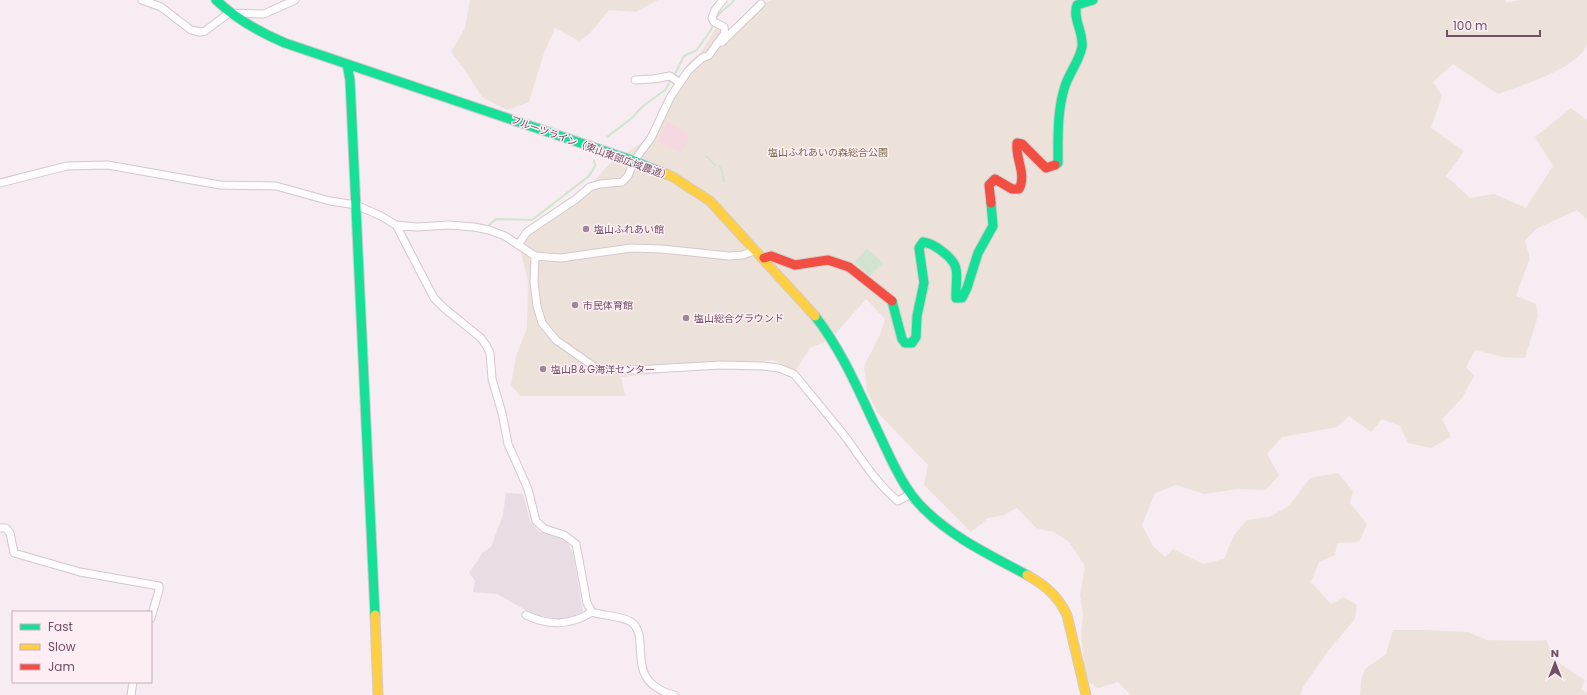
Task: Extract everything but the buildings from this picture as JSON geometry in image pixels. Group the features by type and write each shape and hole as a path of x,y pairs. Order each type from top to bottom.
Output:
{"street":[{"path":"142,0 160,7 195,32 205,31 229,13 264,14 294,0"},
{"name":"フルーツライン（東山東部広域農道）","path":"216,0 229,13 258,31 285,43 634,161 673,177 701,194 717,207 764,258 809,308 829,334 846,366 892,463 911,494 923,508 954,535 1040,582 1053,593 1062,605 1069,620 1086,695"},
{"path":"709,55 725,33 724,27 716,23 712,18 715,10 723,0"},
{"path":"764,258 771,256 795,265 828,260 849,267 892,301 896,309 900,336 905,343 912,343 916,337 917,316 924,282 919,248 923,242 929,242 954,261 958,273 955,285 956,298 962,298 967,288 978,253 993,226 989,185 995,179 1012,189 1018,189 1022,184 1023,178 1016,151 1017,143 1022,144 1046,168 1052,167 1058,163 1059,107 1065,85 1082,48 1082,35 1075,10 1081,3 1093,0"},
{"path":"518,245 527,232 576,199 590,187 600,184 622,182 628,176 634,161 651,138 678,82 702,58 709,55 761,4"},
{"path":"347,64 350,80 378,695"},
{"path":"635,80 670,76 678,82"},
{"path":"0,183 67,166 108,165 220,185 276,186 330,201 356,205 381,216 396,226 434,298 481,338 490,353 492,379 502,413 508,444 528,489 536,521 545,529 564,535 576,544 587,603 592,612 599,615 626,619 635,626 639,635 640,662 644,672 654,686 674,695"},
{"path":"396,226 417,227 449,225 474,227 489,230 505,236 535,256 561,258 631,248 662,249 729,256 743,255 756,250"},
{"path":"535,256 534,282 537,306 542,323 556,340 596,368 634,370 721,365 762,366 787,370 794,374 846,438 876,480 886,491 898,501 911,494"},
{"path":"0,528 6,528 10,533 14,554 80,572 159,586 152,614"},
{"path":"526,616 542,622 565,623 582,618 592,612"},
{"path":"131,695 134,683"}],"shaded area":[{"path":"867,248 883,263 870,276 855,262"},
{"path":"506,493 523,494 530,521 539,532 559,537 569,545 573,553 583,612 565,620 544,619 531,615 522,608 497,594 473,592 475,581 469,572 478,561 482,553 491,547 503,515"}],"green space":[{"path":"470,0 658,0 636,12 609,10 590,33 579,41 555,28 544,53 529,102 507,110 482,97 451,52 465,28"},
{"name":"塩山ふれあいの森総合公園","path":"773,0 1505,0 1507,3 1520,0 1587,0 1587,43 1583,52 1563,68 1534,81 1498,94 1453,64 1433,82 1442,96 1431,128 1464,151 1446,176 1470,198 1494,194 1526,208 1553,166 1535,137 1571,108 1587,120 1587,219 1577,210 1536,229 1525,241 1530,258 1516,296 1536,304 1538,316 1525,358 1503,357 1475,350 1466,367 1474,376 1462,398 1442,419 1451,437 1431,448 1408,443 1400,426 1382,419 1371,432 1349,416 1337,427 1282,437 1267,454 1279,475 1266,490 1238,489 1204,494 1176,485 1155,493 1142,525 1153,546 1165,557 1173,549 1203,564 1224,559 1234,535 1247,520 1269,517 1290,505 1310,478 1338,473 1353,491 1350,503 1367,524 1359,542 1337,543 1335,555 1319,562 1311,582 1331,604 1344,597 1357,605 1355,619 1328,651 1303,687 1300,695 1131,695 1118,682 1098,688 1086,680 1081,636 1083,613 1080,595 1085,566 1069,542 1054,532 1036,528 1017,508 1004,515 988,518 971,532 924,485 928,465 877,412 867,391 864,366 880,335 885,319 866,299 827,341 810,348 795,371 774,360 621,377 625,396 520,396 511,385 516,356 527,328 528,282 521,252 527,232 590,186 608,165 644,141 684,82 761,4"},
{"path":"718,24 725,33 702,58 677,80 689,62 701,52"},
{"path":"1393,630 1468,632 1487,640 1546,640 1556,661 1585,680 1581,689 1587,693 1587,695 1360,695 1361,680 1365,669 1386,654"}],"sand":[{"path":"668,122 687,132 689,140 681,153 657,142"}],"waterway":[{"path":"715,20 719,14 734,0"},
{"path":"674,76 684,56 697,50 711,30 713,24"},
{"path":"607,137 632,118 643,106 665,90 671,80"},
{"path":"706,156 715,165"},
{"path":"487,227 496,219 532,220 589,176 595,166 594,160"},
{"path":"719,166 722,171 724,182"}],"traffic: fast":[{"path":"216,0 248,24 285,43 634,161 666,174"},
{"path":"1055,165 1058,163 1058,124 1062,95 1082,47 1076,15 1077,5 1093,0"},
{"path":"347,64 350,80 375,615"},
{"path":"892,301 902,339 905,343 912,343 916,337 917,316 924,283 919,248 923,242 929,243 941,250 953,262 957,272 956,298 962,298 967,288 978,253 993,226 991,203"},
{"path":"815,316 843,359 894,464 904,483 916,500 935,519 959,537 1027,575"}],"traffic: slow":[{"path":"666,174 710,201 815,316"},
{"path":"1027,575 1040,583 1050,592 1059,602 1067,615 1086,695"},
{"path":"375,615 378,695"}],"traffic: jam":[{"path":"991,203 989,185 995,179 1012,189 1019,189 1022,178 1017,143 1022,144 1046,168 1055,165"},
{"path":"764,258 771,256 795,265 828,260 849,267 892,301"}],"place":[{"name":"塩山ふれあい館","path":"586,229"},
{"name":"市民体育館","path":"575,305"},
{"name":"塩山総合グラウンド","path":"686,318"},
{"name":"塩山B＆G海洋センター","path":"543,369"}]}
